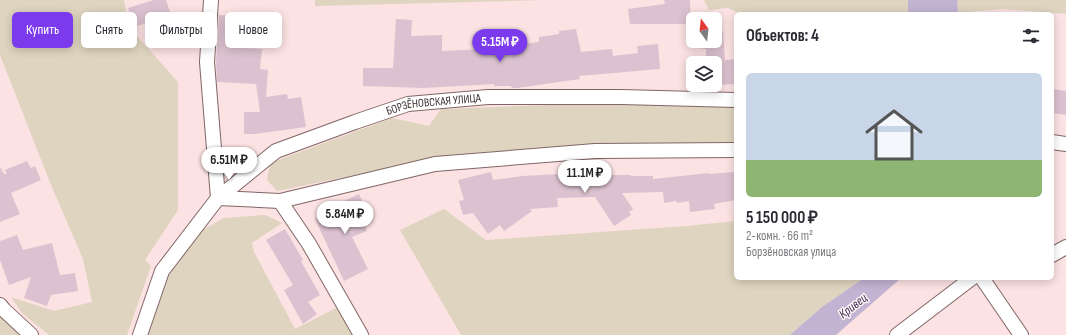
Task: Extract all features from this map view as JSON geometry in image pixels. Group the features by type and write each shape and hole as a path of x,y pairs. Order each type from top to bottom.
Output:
{"street":[{"path":"211,0 207,62 218,198 280,201 435,164 595,151 734,150"},
{"name":"БОРЗЁНОВСКАЯ УЛИЦА","path":"140,335 162,271 218,198 276,152 408,104 488,97 621,97 734,100"},
{"path":"1054,142 1066,144"},
{"path":"280,201 309,244 361,335"},
{"path":"1054,253 1066,247"},
{"path":"897,335 969,280"},
{"path":"983,280 1021,335"},
{"path":"0,305 31,335"}],"shaded area":[{"path":"0,0 124,0 126,12 81,12 81,48 137,48 137,36 145,45 145,48 148,48 178,82 178,210 145,260 151,266 127,335 49,335 22,313 11,297 54,311 92,302 83,259 49,180 0,55"},
{"path":"315,0 545,0 315,6"},
{"path":"704,0 908,0 908,12 737,12 728,8 709,10"},
{"path":"957,0 1066,0 1066,14 1002,9 958,12"},
{"path":"627,102 734,106 734,145 432,159 277,191 267,180 270,163 392,118 429,126 441,109"},
{"path":"444,209 486,240 734,221 734,280 861,280 822,307 790,335 461,335 400,230"},
{"path":"265,215 282,223 252,243 254,252 295,329 336,308 353,335 146,335 166,274 199,232 224,218"},
{"path":"0,317 4,322 20,335 0,335"}],"water":[{"path":"908,0 957,0 958,12 908,12"},
{"name":"Кривец","path":"861,280 899,280 836,335 790,335 822,307"}],"building":[{"path":"154,0 166,0 170,12 145,12 145,23 137,26 137,12 129,12 128,8"},
{"path":"664,0 690,0 690,12 686,12 686,24 630,24 628,9 665,4"},
{"path":"219,15 225,15 225,48 262,49 260,69 268,70 266,97 287,94 288,99 301,97 306,127 255,134 244,134 244,112 260,112 256,84 217,82"},
{"path":"396,19 412,20 411,36 442,35 442,51 508,48 507,46 539,42 539,37 559,34 559,31 576,29 581,52 612,49 613,56 638,53 637,46 658,44 660,69 579,76 580,79 517,88 512,88 511,86 494,86 494,84 424,88 363,86 363,68 393,68"},
{"path":"723,31 725,60 734,59 734,84 722,85 722,56 706,56 706,49 695,48 722,48"},
{"path":"1054,89 1066,91 1066,115 1054,113"},
{"path":"27,161 31,168 35,166 41,180 11,193 20,214 0,222 0,167 4,174 7,174 5,170"},
{"path":"491,172 493,180 522,176 560,174 653,176 653,179 709,173 734,172 734,200 714,204 715,209 690,212 689,201 664,203 663,192 622,193 633,209 629,212 631,215 614,226 595,197 557,198 558,207 530,209 532,211 504,231 500,225 488,234 473,213 463,215 459,201 464,200 458,180"},
{"path":"359,194 367,212 361,216 367,231 352,237 368,269 344,281 315,219 325,214 323,211"},
{"path":"285,229 303,260 301,261 320,295 308,302 317,314 303,324 284,290 293,285 266,240"},
{"path":"17,235 23,250 52,243 60,275 75,273 78,291 51,295 47,306 24,298 31,277 9,285 0,260 0,241"}]}
